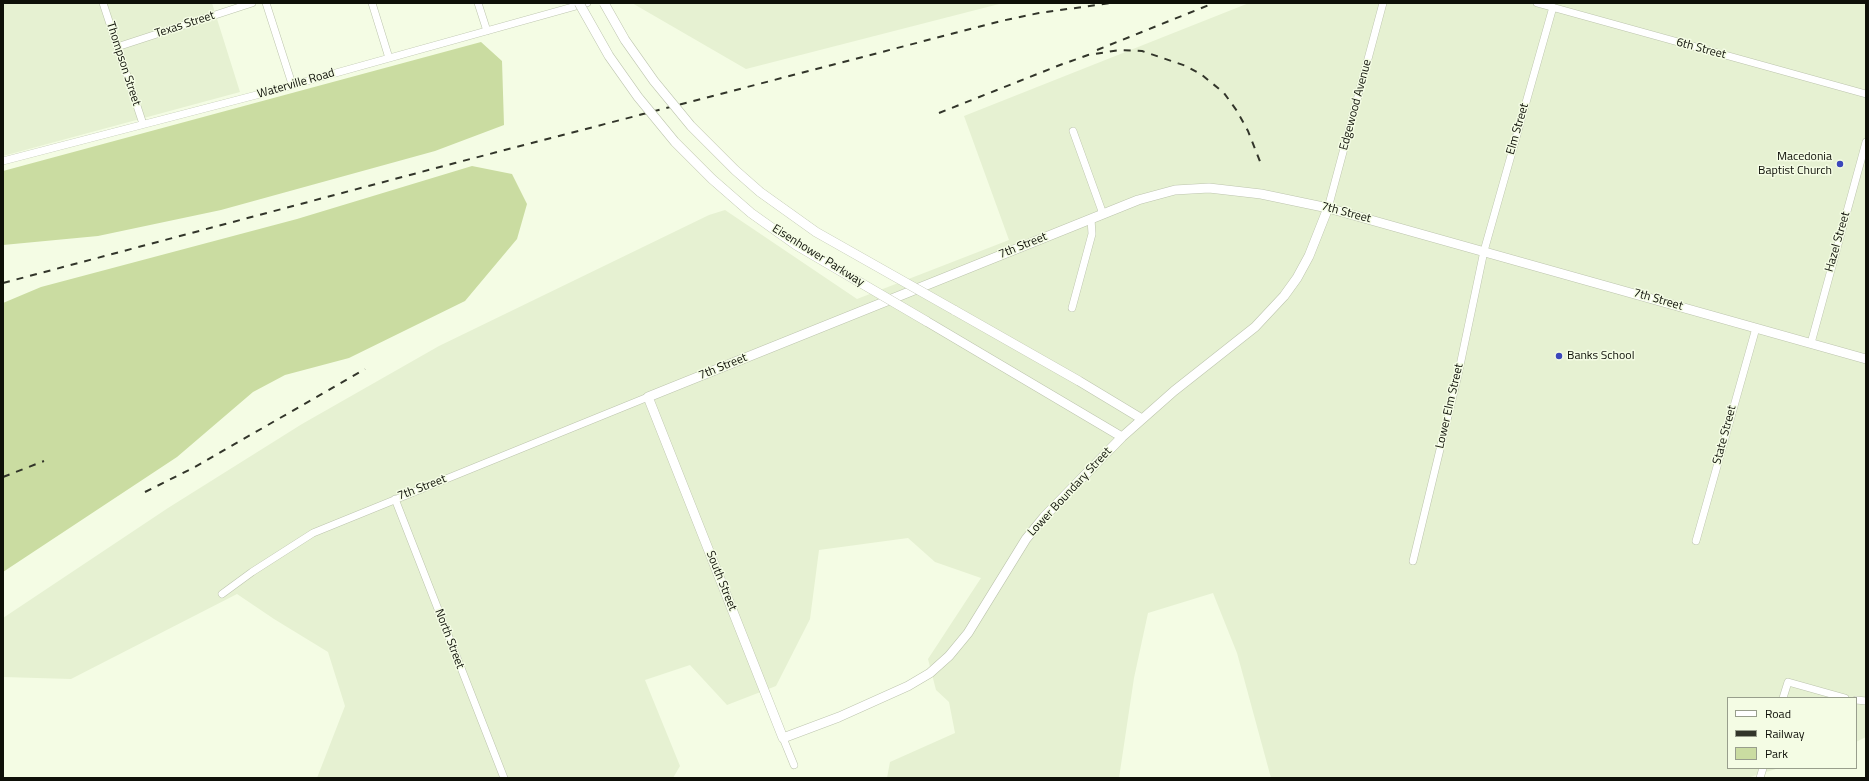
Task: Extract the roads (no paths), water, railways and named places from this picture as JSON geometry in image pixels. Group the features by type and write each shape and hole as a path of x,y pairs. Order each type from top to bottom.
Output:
{"street":[{"name":"Thompson Street","path":"103,3 143,124"},
{"name":"Texas Street","path":"117,47 252,3"},
{"path":"266,3 292,84"},
{"path":"372,3 389,58"},
{"path":"478,3 487,31"},
{"name":"Eisenhower Parkway","path":"579,3 609,56 638,97 675,142 712,179 751,213 796,245 1122,437"},
{"name":"Waterville Road","path":"3,161 389,58 587,3"},
{"name":"Eisenhower Parkway","path":"604,3 625,40 654,81 690,126 734,170 760,192 816,232 1079,381 1142,419"},
{"name":"Edgewood Avenue","path":"1328,208 1383,3"},
{"name":"6th Street","path":"1537,3 1866,94"},
{"name":"Elm Street","path":"1484,251 1553,7"},
{"path":"1073,131 1103,214"},
{"name":"Hazel Street","path":"1811,343 1866,142"},
{"name":"7th Street","path":"222,594 252,572 266,565 313,533 1103,214 1160,193 1194,188 1238,190 1328,208 1866,359"},
{"name":"Lower Boundary Street","path":"783,738 839,717 894,693 908,686 934,669 949,656 968,633 1033,530 1122,437 1174,391 1235,344 1269,314 1300,273 1321,230 1328,208"},
{"path":"1072,308 1092,234 1091,219"},
{"name":"Lower Elm Street","path":"1413,561 1458,375 1484,251"},
{"name":"State Street","path":"1696,542 1756,328"},
{"name":"South Street","path":"648,397 794,765"},
{"name":"North Street","path":"395,499 504,778"},
{"path":"1783,697 1788,682 1841,697"}],"railway":[{"path":"3,283 455,163 1001,21 1039,13 1111,3"},
{"path":"1097,50 1214,3"},
{"path":"939,113 1088,55 1120,50 1142,51 1186,66 1202,75 1224,93 1237,111 1248,131 1261,164"},
{"path":"145,492 195,467 365,369"},
{"path":"3,477 44,461"}],"place":[{"name":"Macedonia Baptist Church","path":"1840,164"},
{"name":"Banks School","path":"1559,356"}]}
